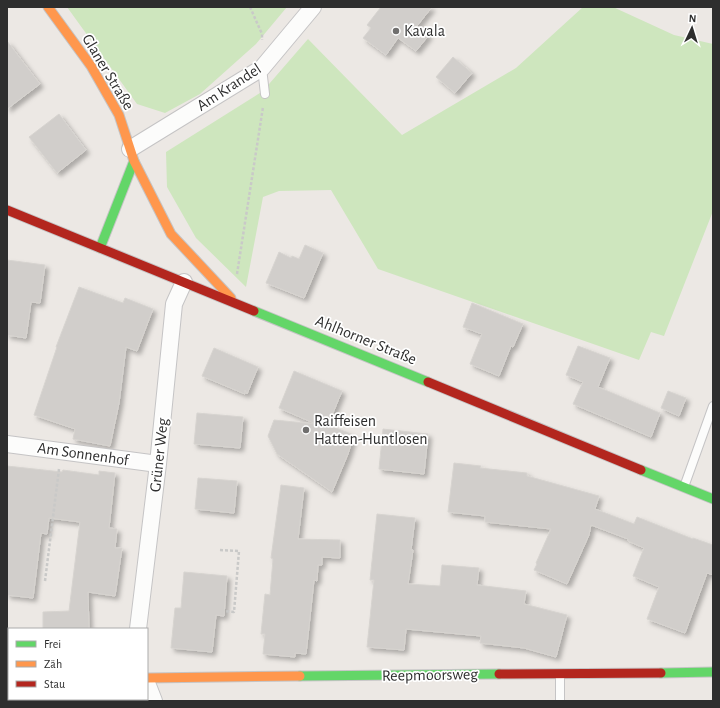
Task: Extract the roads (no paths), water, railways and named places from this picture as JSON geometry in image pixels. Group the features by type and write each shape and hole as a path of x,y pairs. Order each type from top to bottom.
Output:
{"street":[{"name":"Glaner Straße","path":"48,7 91,66 119,115 132,155 171,234 236,303"},
{"name":"Am Krandel","path":"132,155 262,68 313,7"},
{"path":"100,248 132,155"},
{"name":"Ahlhorner Straße","path":"7,210 713,499"},
{"name":"Grüner Weg","path":"138,628 158,464 174,304 184,282"},
{"name":"Am Sonnenhof","path":"7,444 158,464"},
{"name":"Reepmoorsweg","path":"148,678 713,672"},
{"path":"148,686 154,701"}],"lane":[{"path":"262,68 265,94"},
{"path":"684,487 713,406"},
{"path":"560,674 560,701"}],"place":[{"name":"Kavala","path":"396,31"},
{"name":"Raiffeisen Hatten-Huntlosen","path":"306,430"}]}
